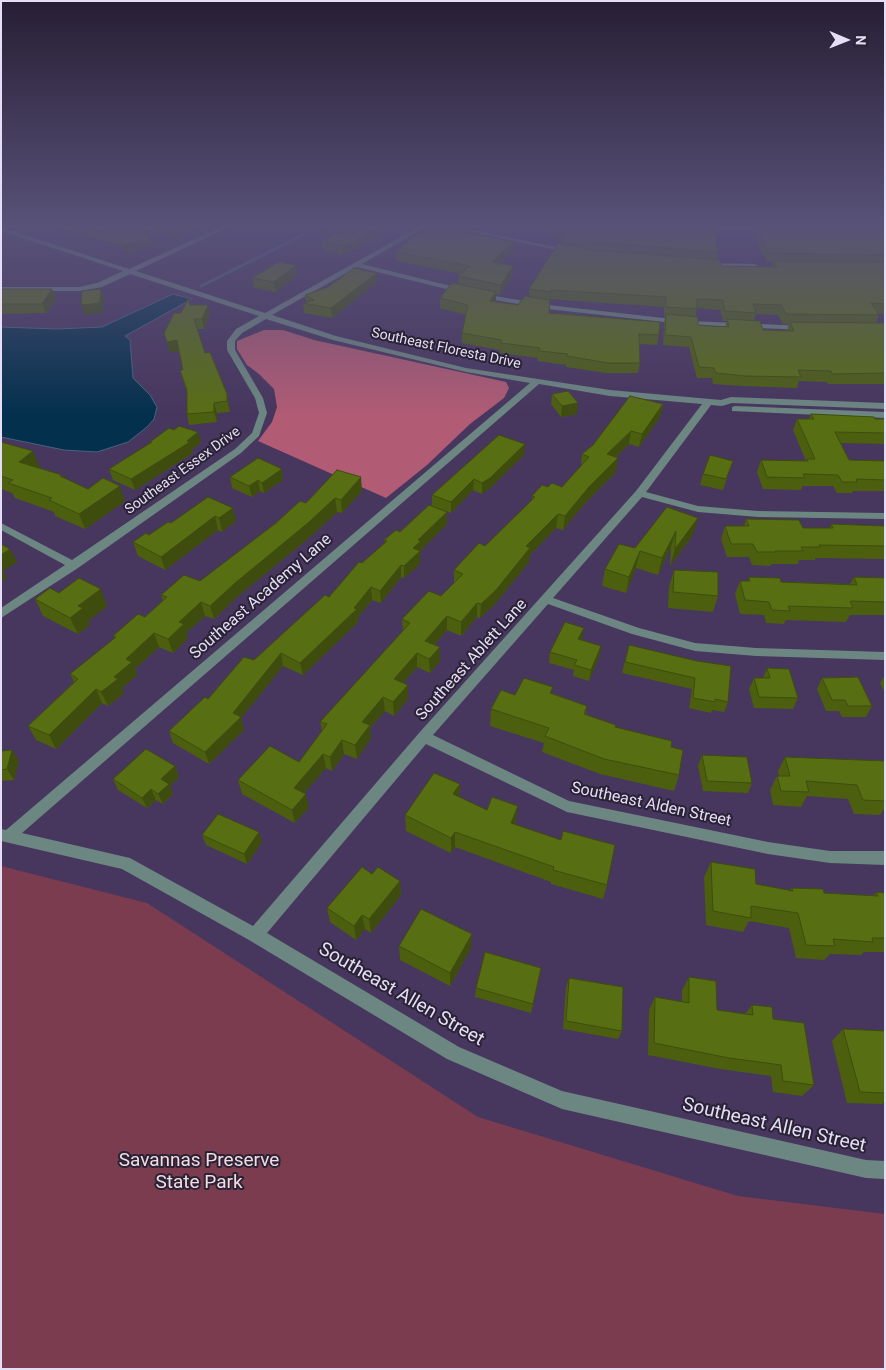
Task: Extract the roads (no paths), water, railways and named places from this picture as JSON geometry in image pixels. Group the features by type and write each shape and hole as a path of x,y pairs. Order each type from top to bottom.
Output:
{"street":[{"path":"1,289 79,289"},
{"name":"Southeast Floresta Drive","path":"181,289 264,316 391,353 466,370 536,382 610,393 722,403 731,400 885,406"},
{"name":"Southeast Essex Drive","path":"1,614 238,452 256,434 263,413 260,398 231,350 231,341 239,330 313,289"},
{"path":"454,289 548,307 690,323 764,328 810,328"},
{"name":"Southeast Academy Lane","path":"5,836 536,382"},
{"name":"Southeast Ablett Lane","path":"255,935 424,737 640,494 708,402"},
{"name":"Southeast Floresta Drive","path":"722,403 731,409 885,415"},
{"path":"640,494 698,509 758,514 885,516"},
{"path":"1,526 74,564"},
{"path":"547,600 636,631 695,647 756,652 885,656"},
{"name":"Southeast Alden Street","path":"424,737 567,806 768,848 830,857 885,858"},
{"name":"Southeast Allen Street","path":"5,836 125,863 255,935 453,1053 562,1100 866,1169 885,1170"}],"water":[{"path":"173,294 192,299 125,336 130,340 133,378 150,395 157,407 154,419 147,427 128,442 97,452 64,450 1,437 1,327 57,329 102,327"}],"park label":[{"name":"Savannas Preserve State Park","path":"199,1172"}]}
